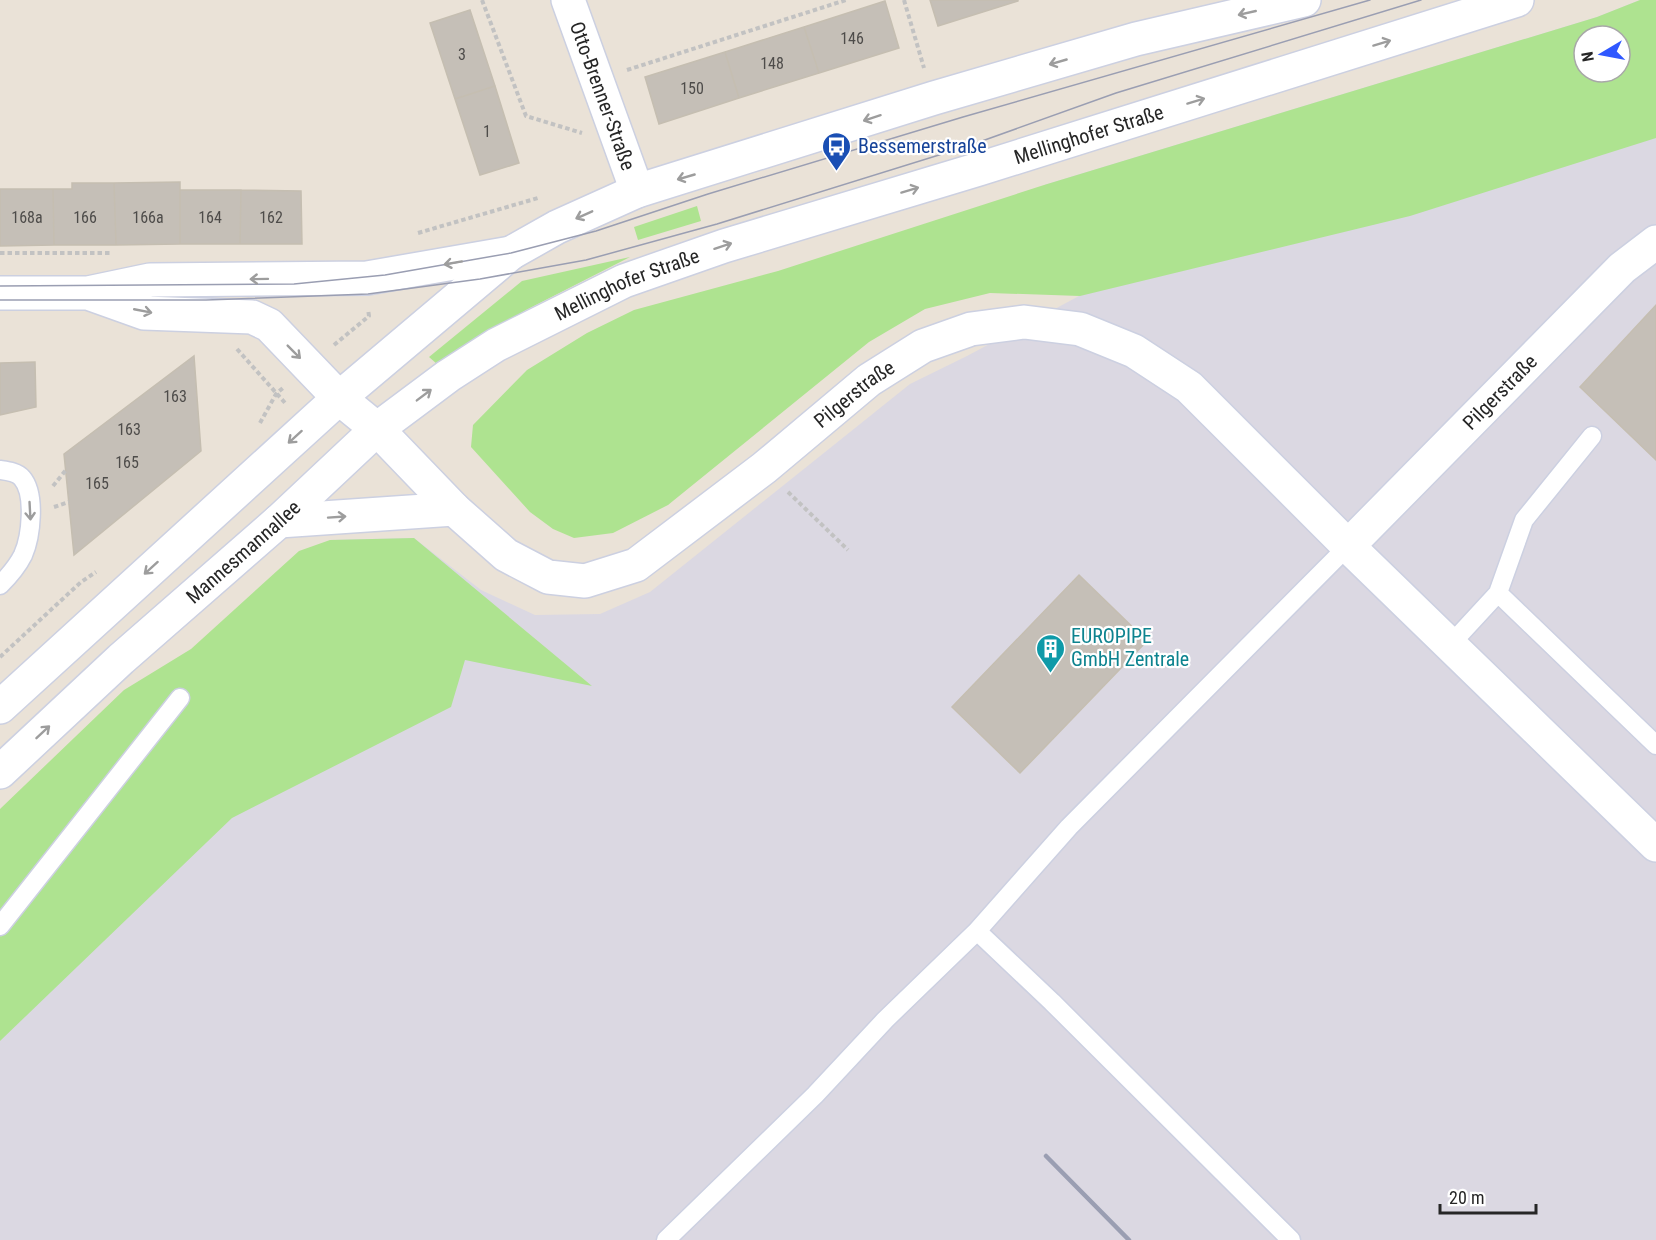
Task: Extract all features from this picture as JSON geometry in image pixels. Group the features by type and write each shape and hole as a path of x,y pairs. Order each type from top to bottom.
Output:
{"street":[{"name":"Otto-Brenner-Straße","path":"568,0 637,191"},
{"path":"0,706 339,398 511,253 557,227 637,191 934,98 1136,39 1304,0"},
{"name":"Mellinghofer Straße","path":"496,345 624,281 724,246 979,170 1510,1"},
{"name":"Pilgerstraße","path":"1348,546 1623,268 1656,242"},
{"path":"0,293 88,293 150,280 367,278 511,253"},
{"path":"88,293 144,313 252,317 269,325 339,398 377,429"},
{"name":"Pilgerstraße","path":"377,429 454,509 506,555 548,577 585,581 636,565 764,468 869,380 923,346 970,329 1024,322 1080,328 1134,351 1189,387 1348,546 1656,845"},
{"name":"Mannesmannallee","path":"0,772 122,659 279,521 377,429 448,376 496,345"},
{"path":"279,521 454,509"}],"lane":[{"path":"1450,645 1498,593 1524,520 1592,436"},
{"path":"0,470 21,477 28,493 31,516 30,536 22,557 0,585"},
{"path":"666,1240 815,1095 885,1020 977,931 1069,827 1348,546"},
{"path":"1498,593 1656,745"},
{"path":"0,926 180,698"},
{"path":"977,931 1292,1240"}],"path":[{"path":"482,0 526,116 620,144"},
{"path":"597,80 846,0"},
{"path":"904,0 934,98"},
{"path":"408,236 547,195"},
{"path":"0,253 116,253"},
{"path":"208,314 276,394"},
{"path":"764,468 848,550"}],"shaded area":[{"path":"1640,0 1656,0 1656,1240 0,1240 0,879 330,540 414,538 481,590 535,615 600,614 650,592 910,384 1079,296 1044,185 1572,25 1572,84 1632,84 1632,24 1574,24"}],"green space":[{"path":"1640,0 1656,0 1656,138 1410,216 1080,296 990,293 925,309 869,342 668,505 613,533 574,538 553,529 530,512 471,447 473,425 527,370 587,333 634,310 778,271 1044,185 1572,25 1572,84 1632,84 1632,24 1574,24"},
{"path":"697,206 701,221 638,240 634,227"},
{"path":"630,257 526,310 437,364 429,357 522,281"},
{"path":"414,538 592,686 465,660 451,707 232,818 0,1041 0,809 124,690 191,649 299,551 330,540"}],"building":[{"path":"930,0 1018,0 1018,1 938,26"},
{"path":"885,1 899,48 819,73 804,27"},
{"path":"470,10 495,86 455,99 430,23"},
{"path":"804,27 819,73 739,98 725,52"},
{"path":"725,52 739,98 659,124 645,77"},
{"path":"495,86 519,163 480,175 455,99"},
{"path":"180,182 180,244 116,245 114,183"},
{"path":"72,183 114,183 116,245 54,245 53,189 72,189"},
{"path":"0,189 53,189 54,245 0,246"},
{"path":"180,190 241,190 240,244 180,244"},
{"path":"241,190 301,191 302,244 240,244"},
{"path":"1656,305 1656,460 1580,387"},
{"path":"194,356 201,451 74,555 64,454"},
{"path":"35,362 36,407 0,415 0,363"},
{"name":"EUROPIPE GmbH Zentrale","path":"1079,575 1147,641 1020,773 952,707"}],"tram line":[{"path":"0,286 294,284 385,275 511,253 596,231 708,194 963,117 1370,0"},
{"path":"0,300 206,300 368,294 480,279 586,260 717,224 968,146 1116,93 1421,0"}],"railway":[{"path":"1046,1156 1129,1240"}],"place":[{"name":"Bessemerstraße","path":"837,172"},
{"name":"EUROPIPE GmbH Zentrale","path":"1050,674"}]}
